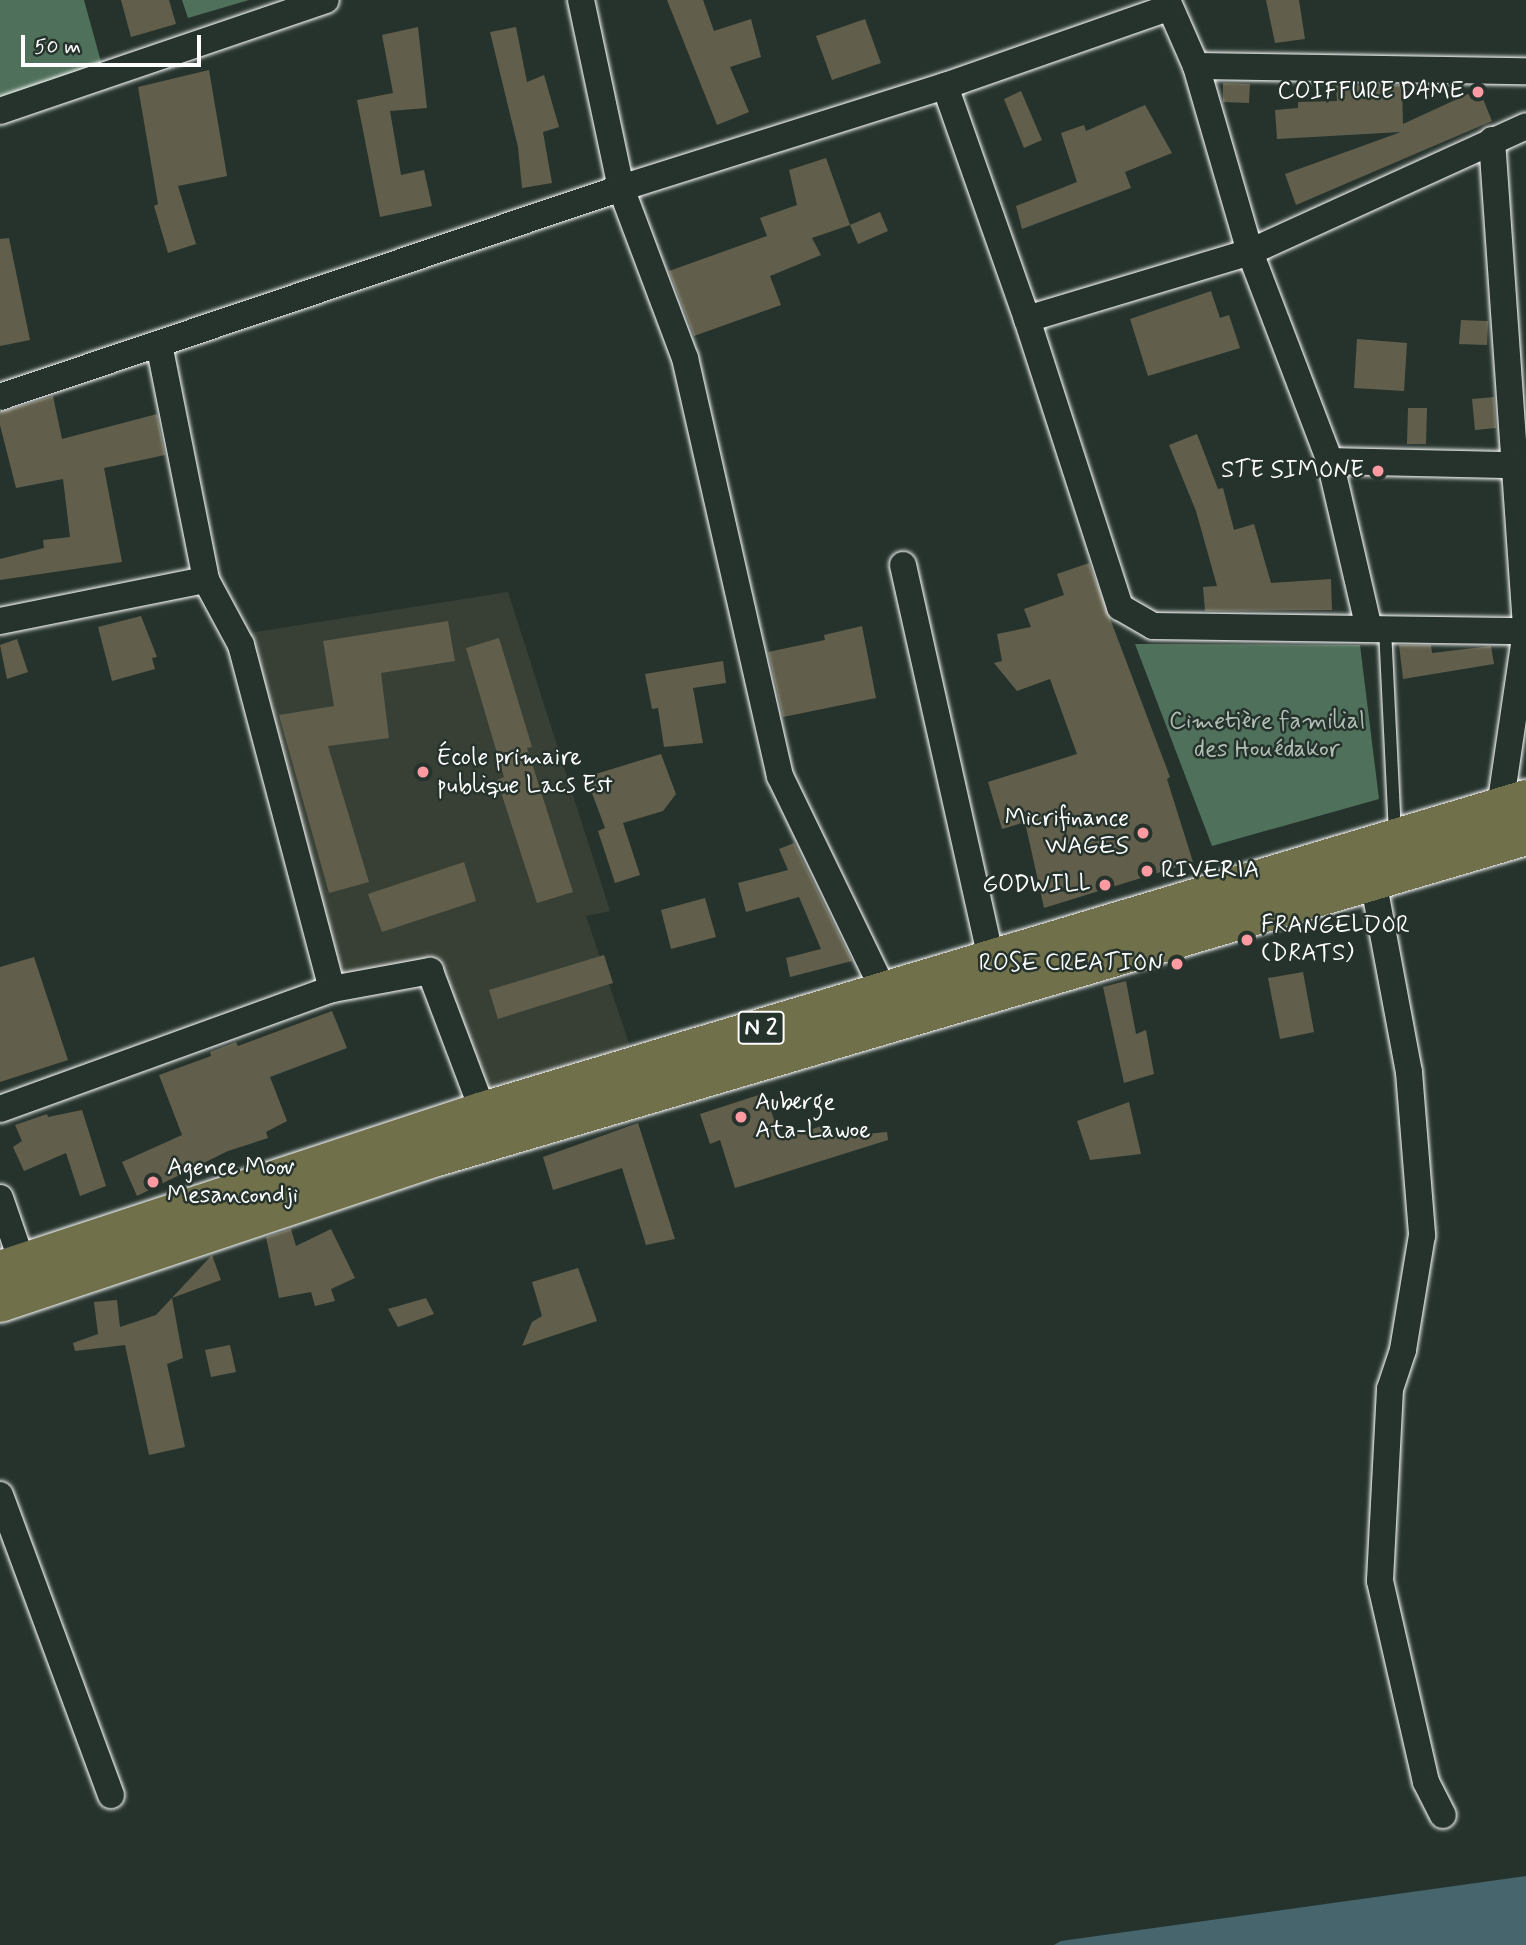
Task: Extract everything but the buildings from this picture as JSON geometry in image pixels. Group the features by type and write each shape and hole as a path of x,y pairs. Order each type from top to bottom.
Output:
{"highway":[{"name":"N 2","path":"11,1266 484,1111 1513,803"},
{"name":"N 2","path":"0,1303 437,1157 1526,836"}],"street":[{"path":"0,111 326,0"},
{"path":"581,0 621,188 685,358 780,776 884,991"},
{"path":"0,397 621,188 945,86 1168,4 1196,66 1251,252 1330,461 1377,629"},
{"path":"1196,66 1526,71"},
{"path":"945,86 1027,319 1120,607 1153,626 1526,631"},
{"path":"1027,319 1251,252 1526,126"},
{"path":"1492,140 1516,362 1513,465 1521,506 1526,631 1513,803"},
{"path":"159,344 206,580 241,645 332,989"},
{"path":"1330,461 1513,465"},
{"path":"903,565 991,960"},
{"path":"0,621 206,580"},
{"path":"1373,880 1409,1072 1422,1235 1403,1350 1390,1389 1380,1581 1426,1782 1443,1815"},
{"path":"0,1109 332,989 430,971 484,1111"},
{"path":"0,1198 11,1266"},
{"path":"0,1495 111,1795"}],"lane":[{"path":"1377,629 1395,838"}],"shaded area":[{"name":"École primaire publique Lacs Est","path":"508,592 610,911 586,916 631,1049 487,1090 429,965 336,975 243,634"}],"green space":[{"path":"0,0 84,0 103,69 0,98"},
{"path":"182,0 249,0 188,18"},
{"name":"Cimetière familial des Houédakor","path":"1135,644 1360,645 1379,799 1212,846"}],"water":[{"path":"1526,1876 1526,1945 1054,1945 1061,1941"}],"place":[{"name":"COIFFURE DAME","path":"1478,92"},
{"name":"STE SIMONE","path":"1378,471"},
{"name":"École primaire publique Lacs Est","path":"423,772"},
{"name":"Micrifinance WAGES","path":"1143,833"},
{"name":"RIVERIA","path":"1147,871"},
{"name":"GODWILL","path":"1105,885"},
{"name":"FRANGELDOR (DRATS)","path":"1247,940"},
{"name":"ROSE CREATION","path":"1177,964"},
{"name":"Auberge Ata-Lawoe","path":"741,1117"},
{"name":"Agence Moov Mesancondji","path":"153,1182"}]}
